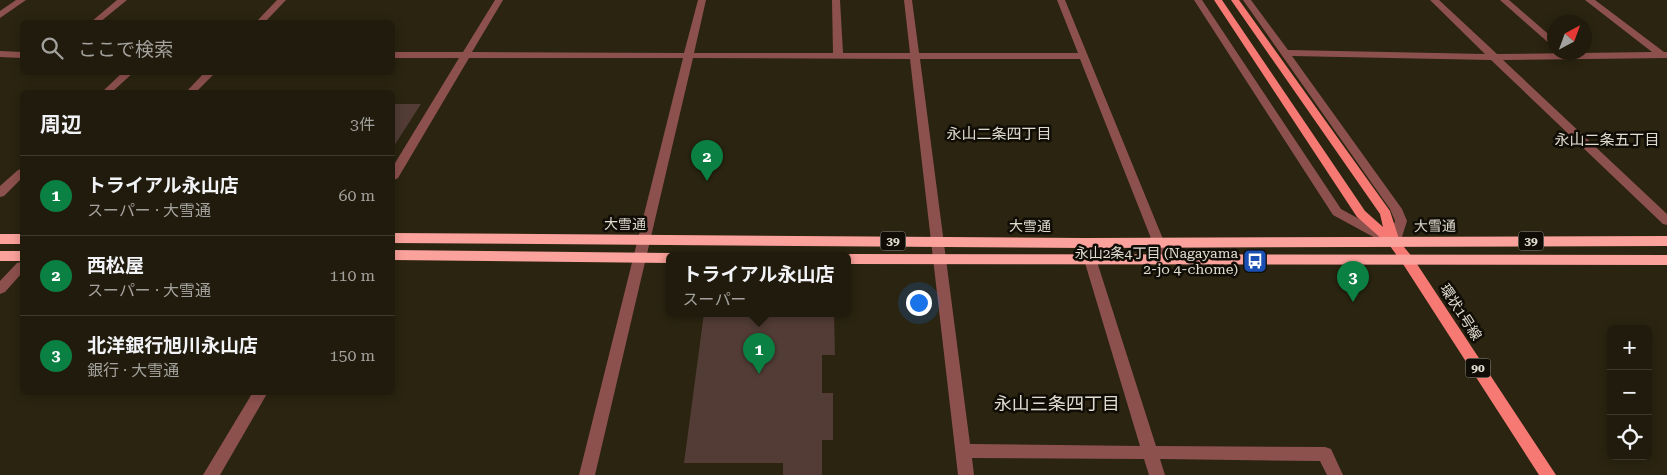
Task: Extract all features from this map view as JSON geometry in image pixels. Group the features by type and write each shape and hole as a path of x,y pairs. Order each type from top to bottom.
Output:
{"highway":[{"path":"0,239 20,238"},
{"name":"大雪通","path":"395,238 1085,243 1667,241"},
{"path":"0,256 20,256"},
{"path":"395,256 666,258"},
{"name":"39","path":"851,259 1091,261 1667,260"}],"main road":[{"name":"環状1号線","path":"1218,0 1361,214 1394,242 1408,261 1548,475"},
{"name":"環状1号線","path":"1235,0 1386,214 1394,242"}],"street":[{"path":"0,15 22,0"},
{"path":"98,20 123,0"},
{"path":"262,20 282,0"},
{"path":"395,173 499,0"},
{"path":"587,475 702,0"},
{"path":"836,0 838,55"},
{"path":"908,0 966,475"},
{"path":"1061,0 1166,261"},
{"path":"1198,0 1337,212 1394,242 1402,221 1396,209 1247,0"},
{"path":"1434,0 1667,221"},
{"path":"1504,0 1547,37"},
{"path":"1589,0 1664,55"},
{"path":"1285,53 1494,57 1547,54"},
{"path":"0,54 20,55"},
{"path":"395,54 1084,56"},
{"path":"1592,54 1664,55"},
{"path":"109,90 126,75"},
{"path":"193,90 207,75"},
{"path":"0,193 20,174"},
{"path":"1085,243 1157,475"},
{"path":"0,289 20,268"},
{"path":"211,475 260,395"},
{"path":"963,451 1150,451 1325,454 1335,475"}],"building":[{"path":"395,104 421,104 395,144"},
{"path":"703,317 834,317 835,355 822,355 822,393 833,393 833,440 822,440 822,475 783,475 783,463 684,463"}],"place":[{"name":"西松屋","path":"707,181"},
{"name":"永山2条4丁目 (Nagayama 2-jo 4-chome)","path":"1255,261"},
{"name":"北洋銀行旭川永山店","path":"1353,302"},
{"name":"トライアル永山店","path":"759,374"}],"district":[{"name":"永山二条四丁目","path":"999,134"},
{"name":"永山二条五丁目","path":"1607,140"},
{"name":"永山三条四丁目","path":"1057,404"}]}
